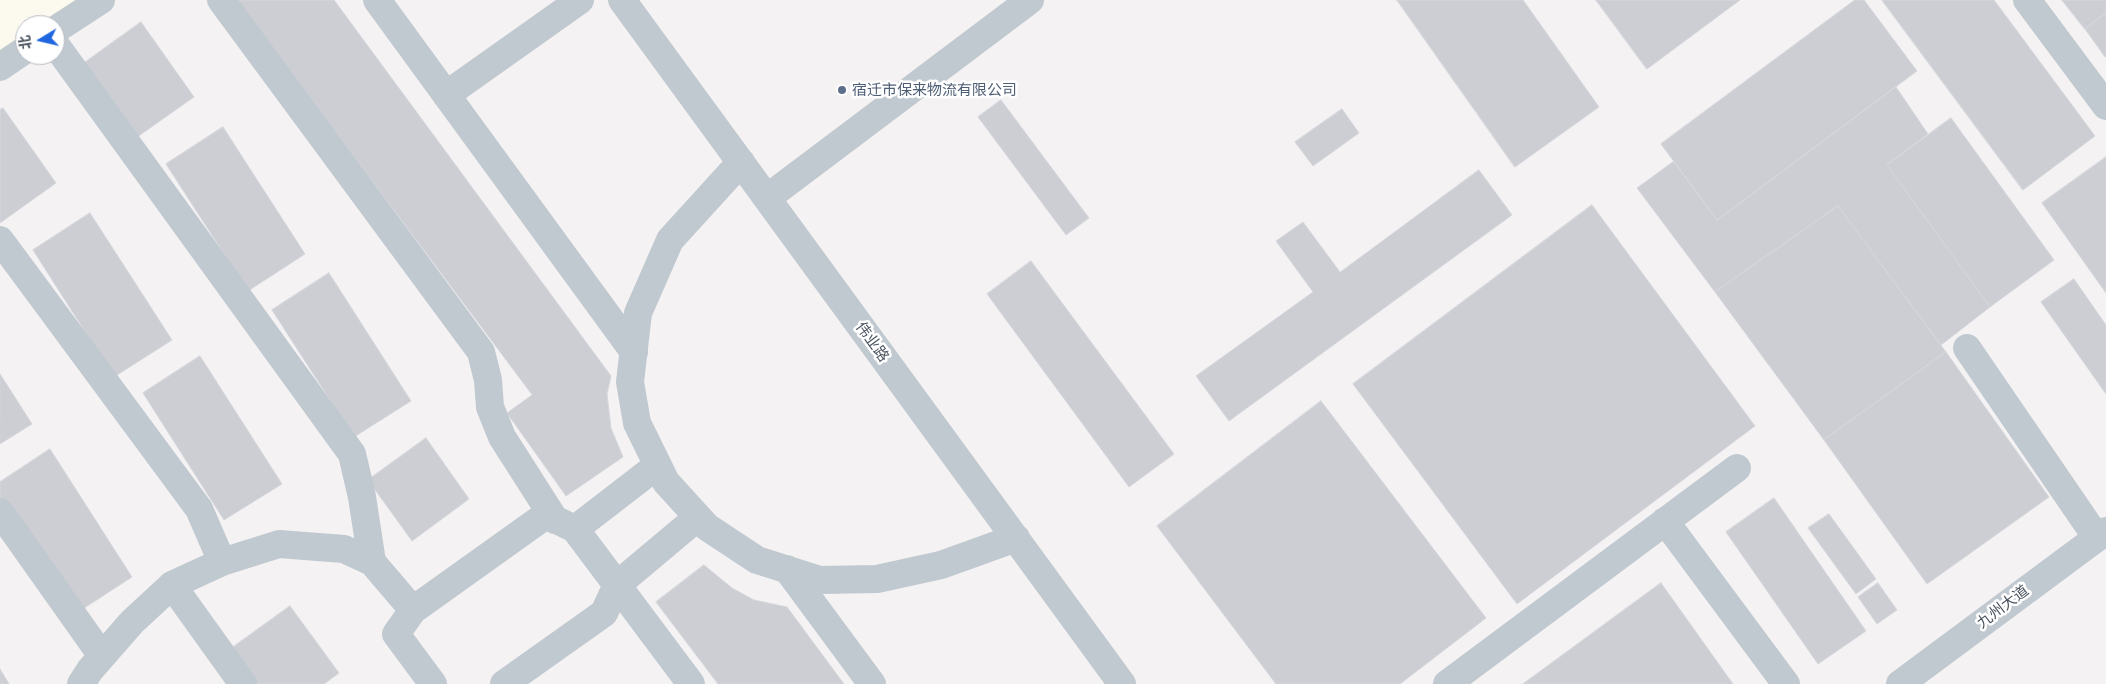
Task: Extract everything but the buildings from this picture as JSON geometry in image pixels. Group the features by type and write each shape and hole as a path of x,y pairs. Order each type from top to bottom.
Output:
{"street":[{"path":"65,23 101,0"},
{"path":"221,0 481,352 488,380 490,407 502,437 565,524 617,585 691,684"},
{"path":"377,0 634,352"},
{"path":"446,94 580,0"},
{"path":"767,198 1030,0"},
{"path":"2027,0 2106,106"},
{"name":"伟业路","path":"628,2 767,198 1122,684"},
{"path":"0,67 15,57"},
{"path":"65,58 352,454 362,497 372,562"},
{"path":"741,162 670,240 638,313 630,382 637,424 666,482 707,527 757,560 820,580 877,579 941,565 1016,538"},
{"path":"0,240 199,509 222,562"},
{"path":"1967,348 2101,534"},
{"path":"565,524 658,465"},
{"path":"1447,684 1737,468"},
{"path":"0,512 102,656"},
{"path":"433,684 396,634 413,610 546,516 565,524"},
{"path":"504,684 529,675 604,612 617,585 698,517"},
{"path":"1666,522 1786,684"},
{"name":"九州大道","path":"1900,684 2101,534"},
{"path":"81,684 102,656 132,622 172,586 222,562 279,544 344,549 372,562 413,610"},
{"path":"786,569 872,684"},
{"path":"172,586 243,684"}],"shaded area":[{"path":"0,0 84,0 61,15 15,15 15,44 0,54"}],"place":[{"name":"宿迁市保来物流有限公司","path":"842,90"}]}
